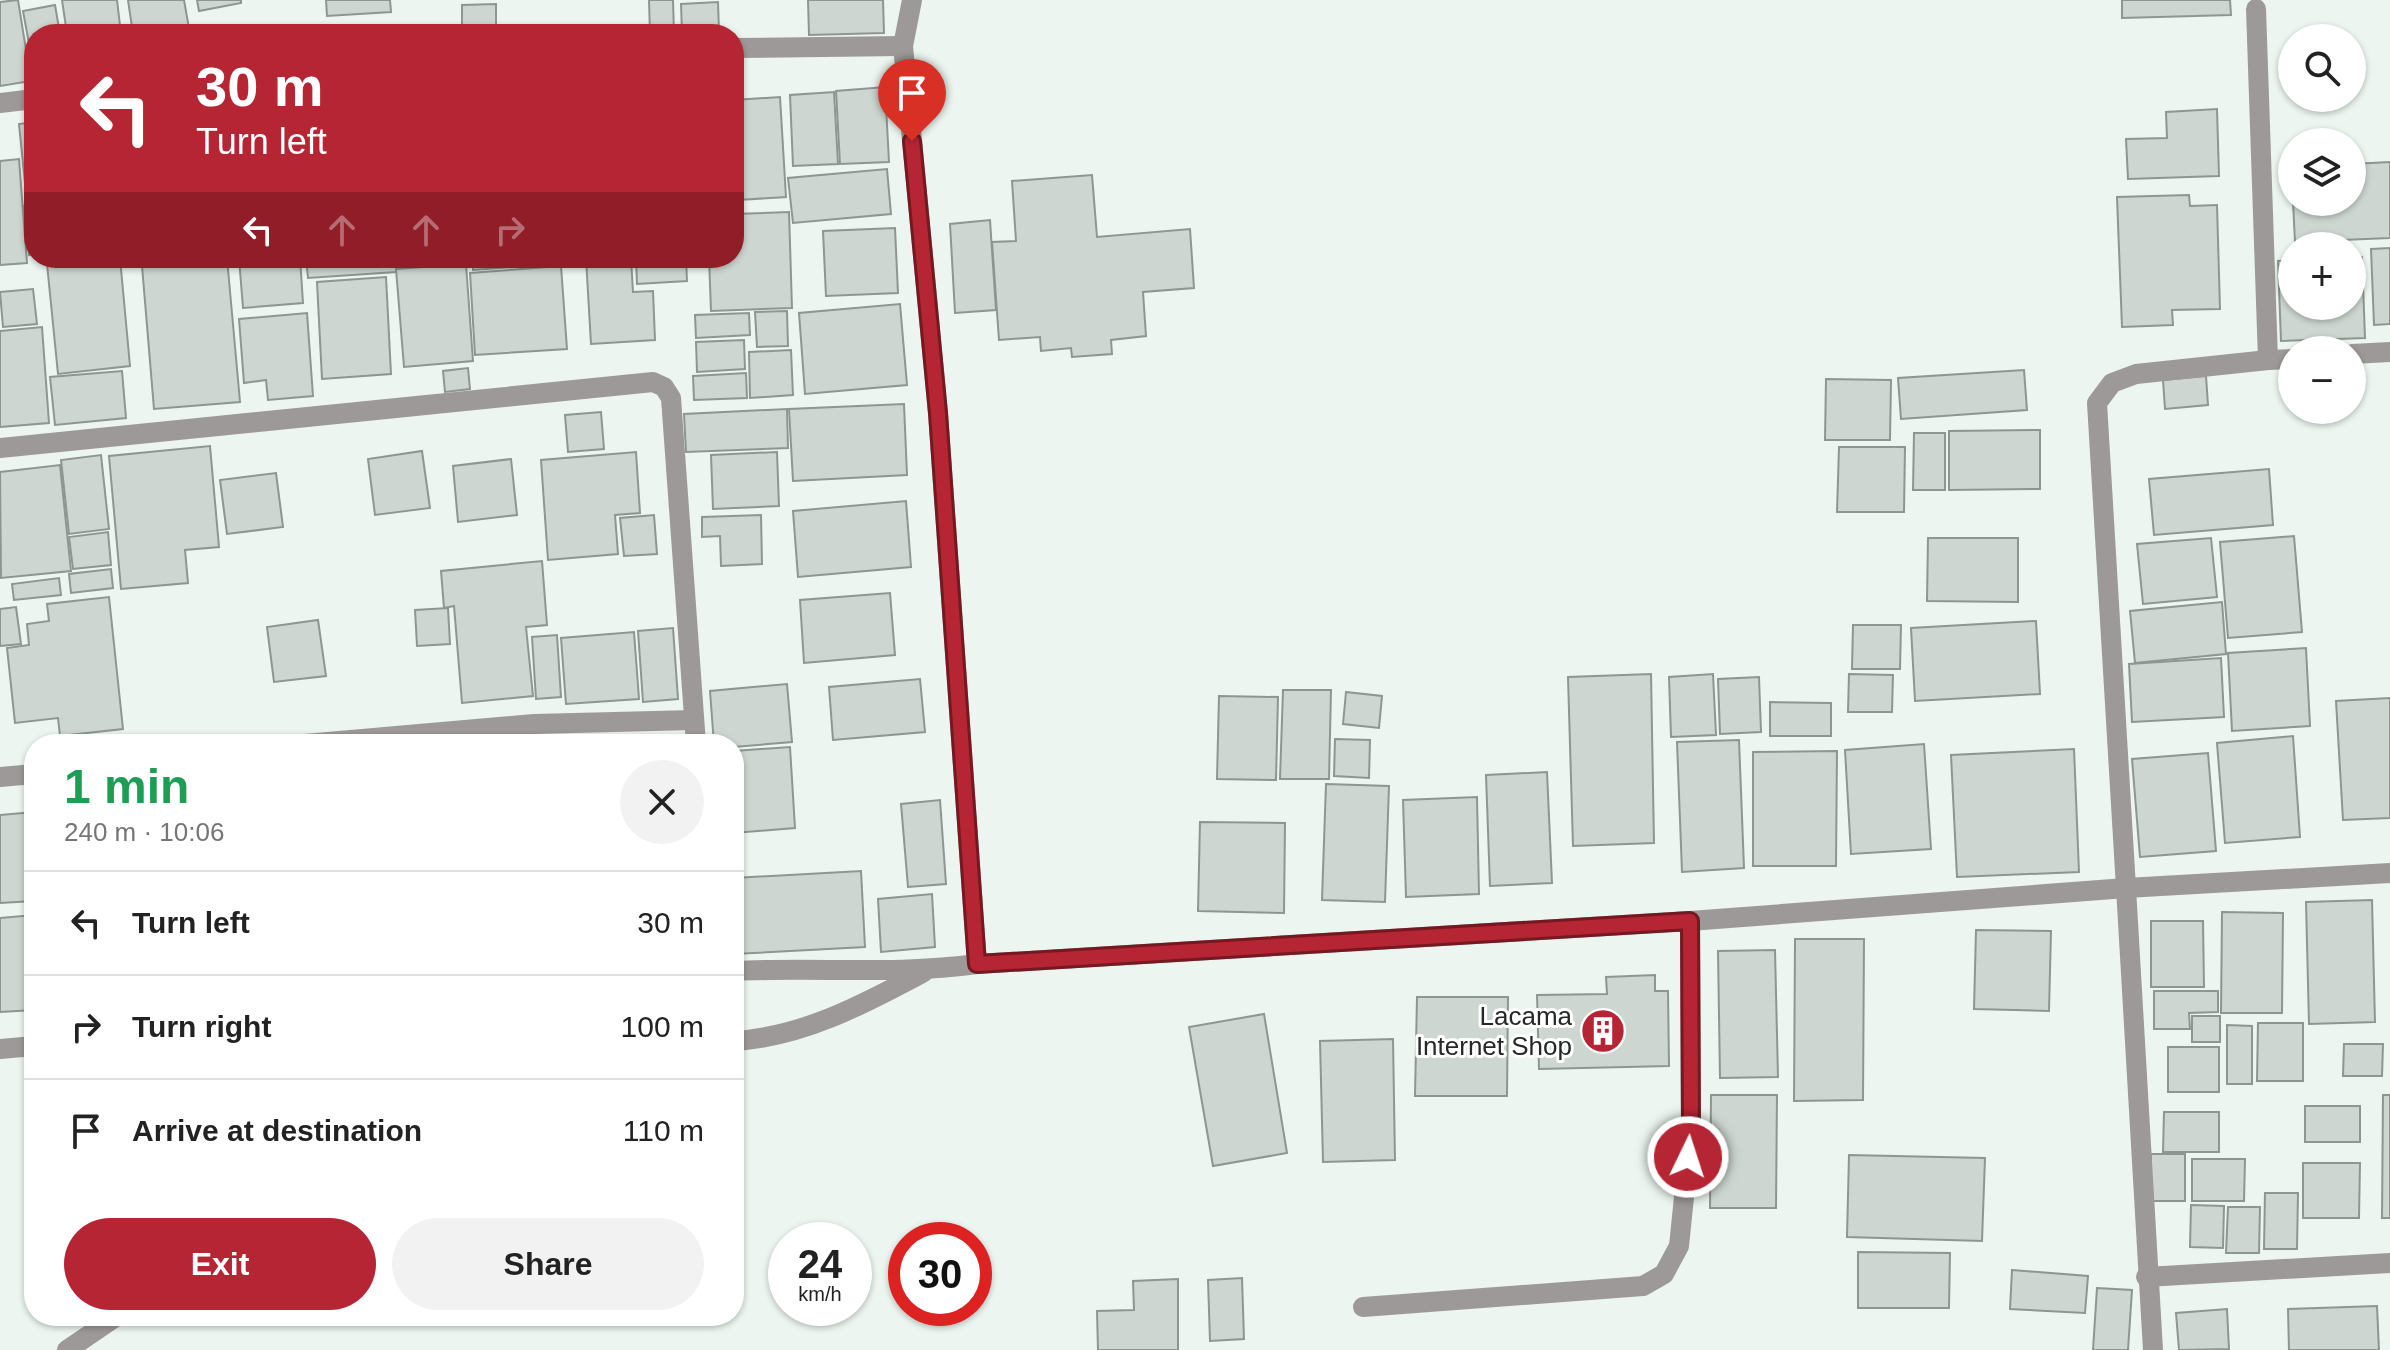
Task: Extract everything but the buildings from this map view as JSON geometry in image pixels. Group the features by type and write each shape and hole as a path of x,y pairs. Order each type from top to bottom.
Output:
{"street":[{"path":"912,0 903,46 938,413 977,964"},
{"path":"2256,9 2268,360"},
{"path":"744,48 903,46"},
{"path":"0,103 24,100"},
{"path":"2366,353 2390,352"},
{"path":"2153,1350 2146,1277 2097,403 2112,383 2136,374 2278,360"},
{"path":"0,448 653,382 664,387 671,398 695,734"},
{"path":"420,734 534,724 694,720"},
{"path":"0,777 24,775"},
{"path":"744,971 802,968 926,971 977,964 1690,921 2126,888 2390,873"},
{"path":"1363,1307 1643,1286 1664,1274 1679,1246 1691,1128 1690,921"},
{"path":"744,1041 761,1040 846,1014 926,971"},
{"path":"0,1049 24,1047"},
{"path":"2146,1277 2390,1263"},
{"path":"67,1350 102,1326"}],"place":[{"name":"Lacama Internet Shop","path":"1603,1031"}],"route":[{"path":"912,141 932,332 977,964 1690,921 1691,1128 1688,1157"}]}
